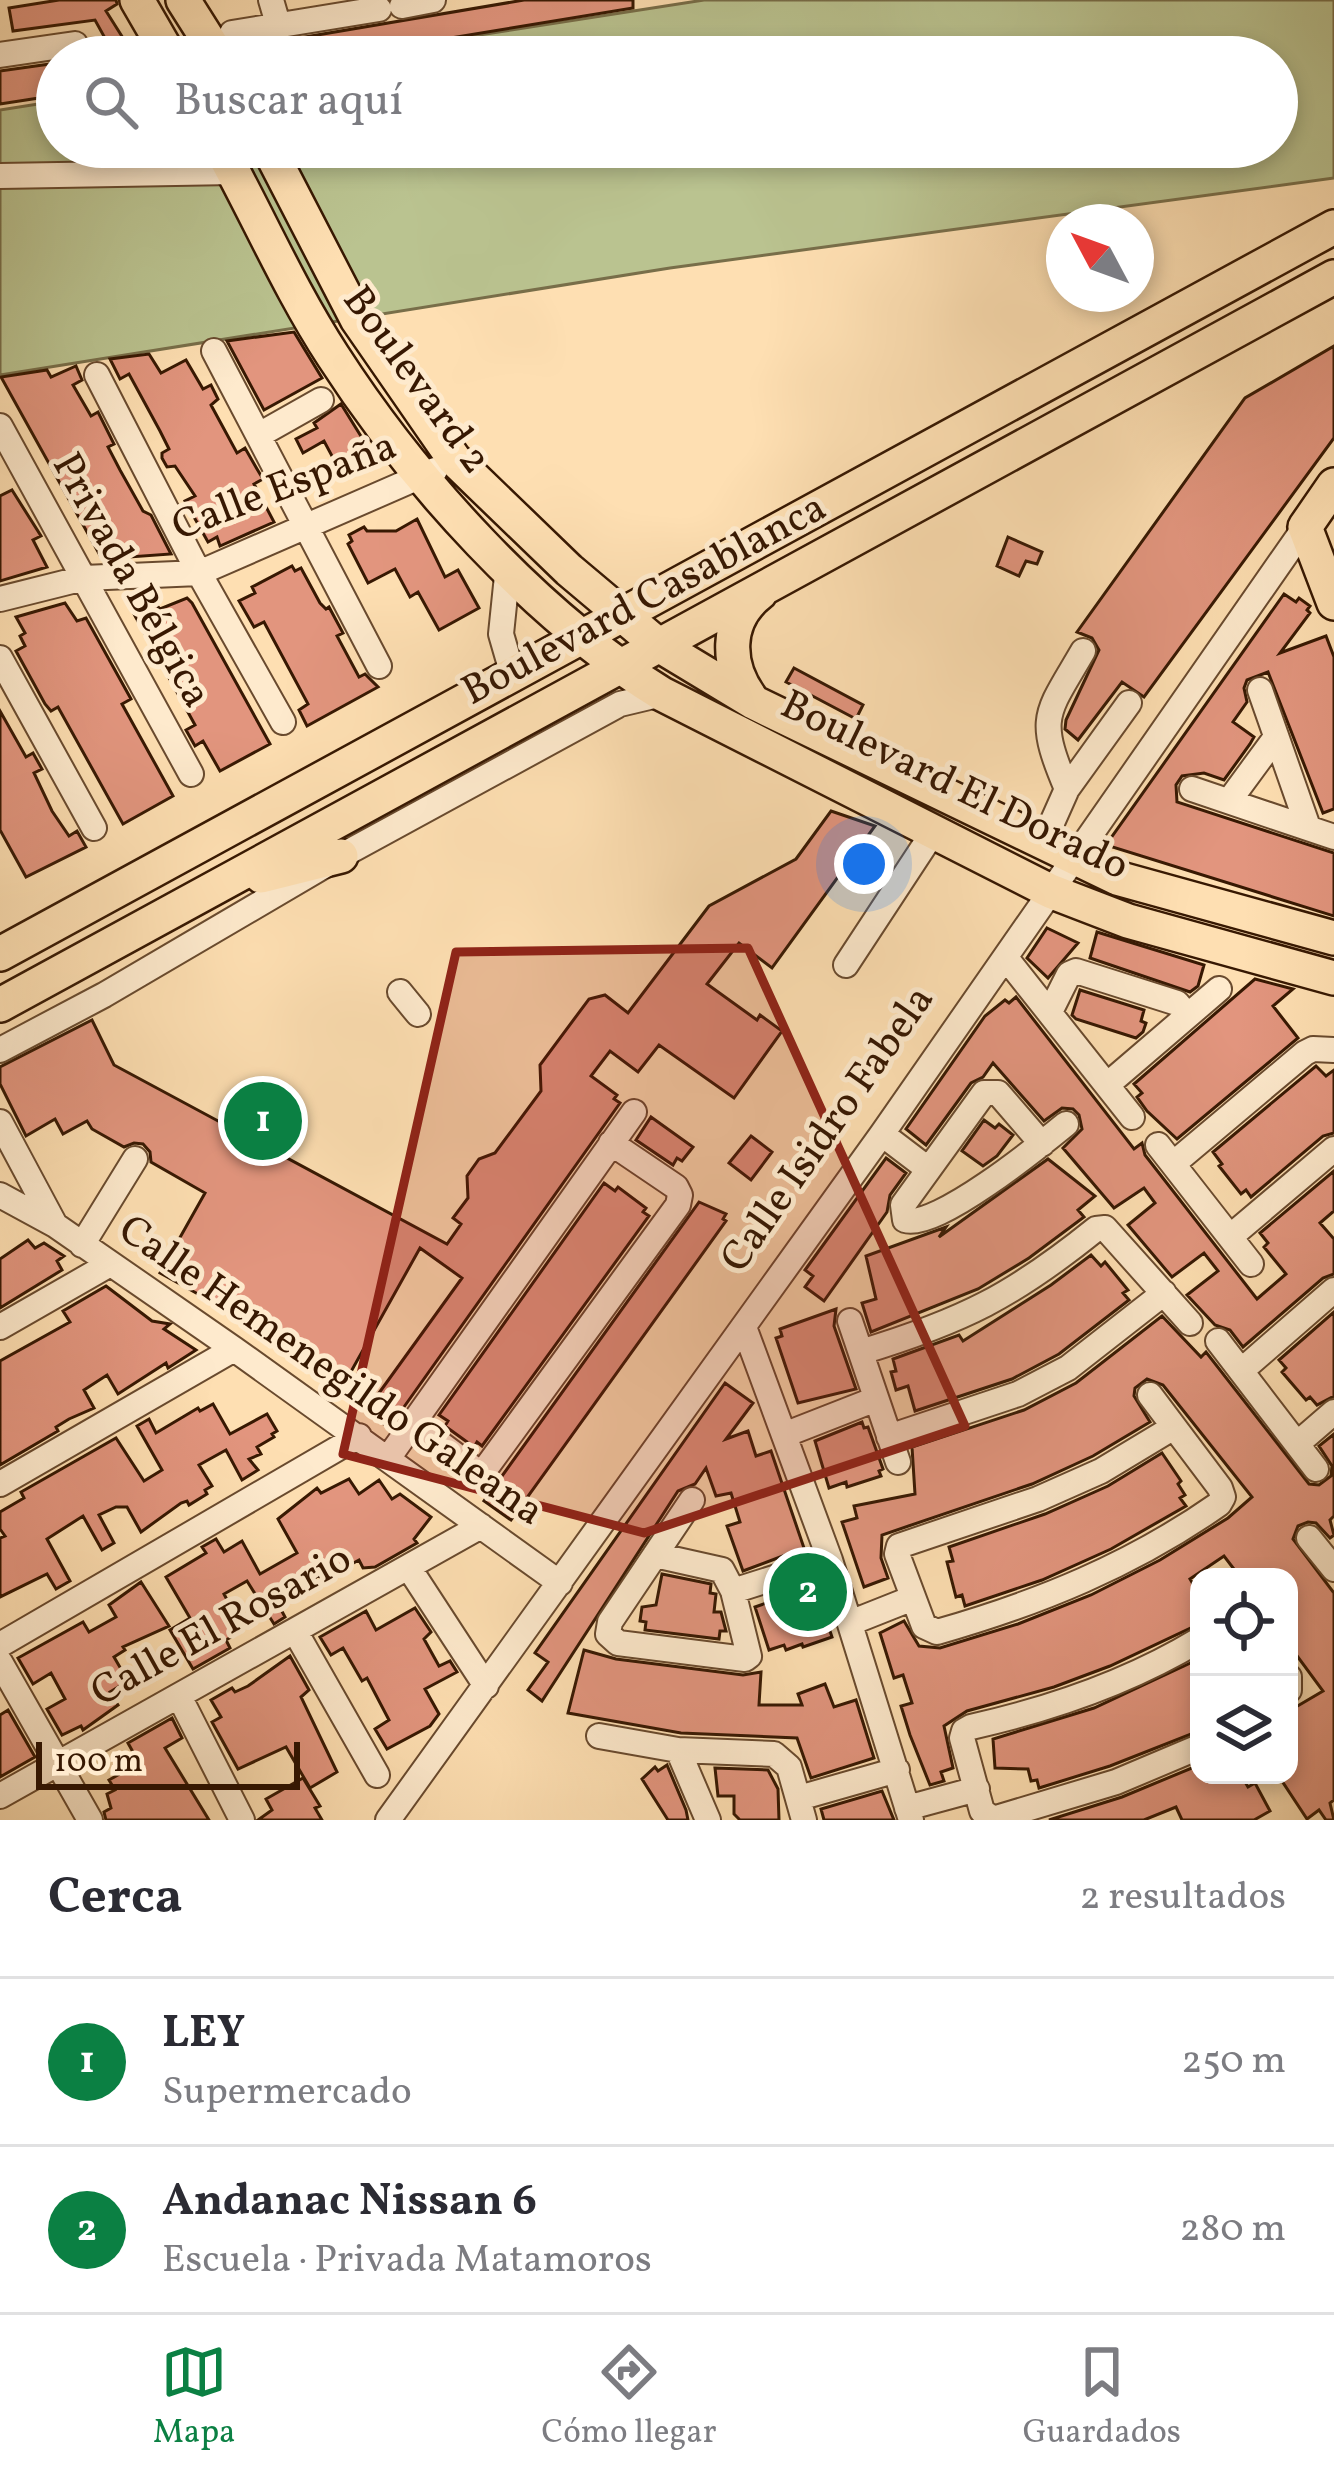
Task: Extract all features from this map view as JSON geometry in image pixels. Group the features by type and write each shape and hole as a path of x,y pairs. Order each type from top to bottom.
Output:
{"main road":[{"path":"137,0 158,36"},
{"path":"183,0 217,36"},
{"name":"Boulevard 2","path":"231,168 331,354 422,478 616,666"},
{"name":"Boulevard 2","path":"279,168 357,320 454,459 569,570 657,644"},
{"name":"Boulevard Casablanca","path":"0,954 1334,227"},
{"name":"Boulevard Casablanca","path":"0,1005 1334,277"},
{"name":"Calle Isidro Fabela","path":"1305,527 1334,485"},
{"path":"1305,527 1326,560 1334,603"},
{"path":"753,702 732,663 732,640 750,601 768,587"},
{"name":"Boulevard El Dorado","path":"657,644 753,702 1118,878 1334,938"},
{"name":"Boulevard El Dorado","path":"616,666 662,694 1050,891 1148,927 1334,978"},
{"path":"212,889 341,856"}],"street":[{"path":"238,36 274,12 433,0"},
{"path":"0,52 36,48"},
{"path":"0,176 114,168"},
{"path":"214,351 379,666"},
{"path":"97,375 199,573 283,722"},
{"path":"260,435 321,400"},
{"name":"Privada Bélgica","path":"0,426 191,773"},
{"name":"Calle España","path":"0,599 84,578 199,573 422,478 454,459"},
{"name":"Calle Isidro Fabela","path":"388,1820 1006,958 1050,891 1058,851 1305,527"},
{"path":"508,566 501,634 512,672"},
{"path":"1058,851 1066,789 1049,742 1047,713 1083,651"},
{"path":"0,658 94,828"},
{"path":"1260,690 1308,827"},
{"path":"0,1050 620,704 662,694"},
{"path":"1066,789 1130,703"},
{"path":"1229,801 1276,737"},
{"path":"1192,789 1334,837"},
{"path":"846,965 934,831"},
{"path":"1006,958 1132,1117"},
{"path":"1049,1012 1069,974 1076,971 1177,1003 1187,1016"},
{"path":"1107,1085 1219,988"},
{"path":"400,992 418,1014"},
{"path":"1251,1264 1165,1155 1305,1053 1334,1050"},
{"path":"1042,1144 991,1090 983,1093 901,1214 912,1224 970,1195 1042,1144 1066,1124"},
{"path":"389,1457 634,1112"},
{"name":"Calle Hemenegildo Galeana","path":"0,1122 55,1226"},
{"path":"882,1134 928,1169"},
{"path":"414,1424 477,1471 486,1468 678,1204 676,1187 611,1143"},
{"path":"1230,1237 1334,1149"},
{"path":"82,1245 135,1159"},
{"name":"Calle Hemenegildo Galeana","path":"0,1195 55,1226 234,1349 560,1583"},
{"path":"860,1352 934,1330 986,1307 1034,1279 1096,1229 1112,1232 1190,1323"},
{"path":"0,1327 110,1264"},
{"path":"1241,1371 1334,1290"},
{"path":"889,1437 1018,1394 1068,1368 1165,1292"},
{"path":"850,1322 898,1462"},
{"path":"744,1327 830,1560 909,1814 977,1790"},
{"path":"1218,1341 1316,1469"},
{"path":"0,1484 234,1349"},
{"path":"1150,1395 1174,1427 1223,1497 1219,1504 1169,1539 1085,1581 1017,1609 937,1632 924,1626 897,1554 905,1541 971,1524 1038,1499 1101,1472 1174,1427"},
{"path":"784,1436 876,1399"},
{"path":"1297,1444 1334,1412"},
{"path":"0,1645 358,1436"},
{"path":"655,1555 714,1565 727,1576 750,1651 745,1659 612,1640 608,1634 610,1622 655,1555 692,1500"},
{"name":"Calle El Rosario","path":"0,1796 481,1526"},
{"path":"733,1591 830,1560"},
{"path":"410,1568 486,1686"},
{"path":"850,1623 913,1598"},
{"path":"295,1631 377,1775"},
{"path":"1190,1644 1106,1686 1036,1712 964,1731 962,1738 982,1811 993,1819 1060,1802 1190,1751"},
{"path":"0,1662 90,1820"},
{"path":"178,1696 242,1820"},
{"path":"599,1736 678,1750 774,1754 789,1767 801,1809 896,1770"},
{"path":"678,1750 709,1820"}],"highlighted area":[{"path":"748,948 965,1426 644,1533 343,1454 456,952"}],"green space":[{"path":"704,0 1334,0 1334,178 1142,204 1046,204 1046,217 670,268 0,375 0,110 36,104 36,168 1298,168 1298,36 473,36"}],"building":[{"path":"59,0 116,0 106,11 122,36 104,36 95,20 13,31 9,8"},
{"path":"524,0 633,0 633,8 463,36 311,36"},
{"path":"36,66 36,98 0,104 0,71"},
{"path":"294,332 322,378 264,410 227,341"},
{"path":"1334,346 1334,438 1144,697 1122,682 1078,740 1065,729 1066,720 1099,650 1092,638 1077,632 1245,398"},
{"path":"149,354 161,373 186,360 203,389 211,385 218,399 211,405 237,453 245,448 263,479 254,484 274,522 220,546 217,537 208,542 185,501 195,496 175,466 167,467 162,453 169,449 160,431 129,374 120,379 110,359"},
{"path":"76,366 82,380 73,385 91,416 98,412 114,444 108,447 171,554 102,559 1,377 47,370 51,377"},
{"path":"341,404 372,454 340,471 324,441 303,453 296,439 317,428 314,423"},
{"path":"12,490 41,536 33,540 47,567 0,581 0,496"},
{"path":"417,519 445,577 458,570 479,608 439,630 418,592 410,597 395,569 368,583 348,544 352,541 349,535 364,527 396,531"},
{"path":"1008,537 1042,552 1037,564 1026,561 1019,576 997,566"},
{"path":"292,566 295,571 301,568 320,603 329,607 343,633 337,636 359,677 365,674 378,687 307,726 299,710 308,704 264,622 254,627 239,601 255,593 252,587"},
{"path":"1284,594 1310,606 1310,613 1280,653 1326,636 1334,657 1334,809 1323,813 1268,672 1247,680 1247,702 1233,722 1254,737 1250,744 1224,780 1204,773 1182,776 1176,785 1177,802 1334,853 1334,916 1106,845"},
{"path":"150,598 160,609 187,598 192,603 270,744 220,771 203,741 195,746 186,730 195,725 134,614 139,611 136,606"},
{"path":"65,603 77,621 86,618 131,699 122,704 173,796 123,824 58,707 51,711 45,704 16,651 25,646 20,636 25,633 16,617"},
{"path":"794,668 863,705 856,719 786,682"},
{"path":"0,711 26,757 33,753 42,769 34,773 52,811 69,836 77,831 86,847 26,877 0,830"},
{"path":"831,811 875,826 772,968 739,943 707,984 757,1020 760,1015 782,1031 734,1098 659,1045 638,1072 610,1051 591,1076 617,1095 614,1099 620,1103 389,1428 366,1411 462,1278 420,1248 348,1377 160,1273 205,1193 151,1162 143,1144 124,1147 92,1129 87,1121 63,1134 55,1119 26,1136 0,1084 0,1067 92,1020 114,1065 447,1244 461,1224 453,1218 468,1198 467,1176 479,1159 495,1153 541,1091 540,1065 589,999 605,995 628,1013 709,906 796,859"},
{"path":"1047,928 1078,943 1048,978 1027,958"},
{"path":"1097,932 1204,965 1198,986 1190,992 1090,958"},
{"path":"1255,979 1293,989 1273,1006 1298,1038 1177,1139 1147,1111 1134,1084"},
{"path":"1080,990 1144,1010 1143,1032 1136,1038 1076,1019 1072,1015"},
{"path":"1016,997 1134,1149 1142,1143 1145,1155 1257,1299 1286,1274 1264,1247 1268,1243 1260,1233 1334,1171 1334,1211 1320,1223 1334,1239 1334,1274 1323,1278 1243,1347 1230,1330 1215,1325 1187,1295 1218,1271 1204,1253 1172,1277 1128,1225 1155,1203 1144,1188 1114,1208 1063,1148 1082,1129 1073,1109 1062,1108 1044,1121 993,1063 983,1077 971,1083 926,1145 906,1129 985,1016"},
{"path":"1316,1066 1326,1076 1334,1070 1334,1133 1323,1136 1251,1197 1246,1190 1241,1194 1213,1152"},
{"path":"651,1117 693,1147 682,1161 677,1158 673,1165 636,1140"},
{"path":"984,1120 1013,1135 983,1166 962,1151"},
{"path":"751,1136 772,1152 751,1180 729,1163"},
{"path":"886,1158 906,1173 890,1195 887,1212 824,1301 805,1287 813,1276 805,1270"},
{"path":"1048,1159 1095,1196 1078,1210 1084,1217 978,1289 871,1332 862,1303 876,1299 866,1256 946,1227 939,1237"},
{"path":"604,1183 615,1191 618,1187 646,1208 643,1212 649,1216 482,1446 477,1442 474,1447 445,1426 448,1421 439,1415"},
{"path":"699,1202 726,1214 726,1221 511,1520 484,1501"},
{"path":"28,1240 35,1248 44,1243 64,1256 57,1261 62,1270 0,1308 0,1259"},
{"path":"1091,1255 1101,1266 1105,1262 1128,1290 1123,1293 1129,1300 1059,1354 1012,1379 915,1411 908,1386 896,1390 893,1359 959,1335 963,1341"},
{"path":"106,1286 152,1321 170,1324 164,1329 196,1350 118,1394 107,1375 84,1390 94,1408 0,1465 0,1361 70,1322 63,1311"},
{"path":"836,1309 834,1326 856,1389 798,1403 776,1338 782,1336 780,1329"},
{"path":"1334,1312 1334,1396 1317,1405 1310,1397 1306,1400 1282,1372 1286,1368 1279,1360"},
{"path":"1162,1316 1201,1357 1206,1352 1309,1484 1319,1485 1331,1476 1332,1466 1319,1446 1334,1434 1334,1516 1330,1520 1334,1535 1330,1538 1316,1523 1308,1522 1298,1526 1293,1539 1334,1593 1334,1800 1330,1803 1334,1820 1326,1820 1319,1810 1307,1819 1284,1784 1298,1784 1298,1706 1323,1691 1298,1657 1298,1568 1233,1568 1224,1556 1206,1568 1190,1568 1190,1628 1110,1666 967,1711 944,1726 953,1768 941,1772 944,1781 930,1785 901,1706 912,1703 903,1675 894,1678 880,1633 904,1621 919,1646 940,1648 1018,1624 1160,1560 1228,1518 1252,1497 1163,1385 1147,1379 1135,1388 1134,1396 1150,1422 1032,1484 882,1535 881,1558 888,1578 864,1587 842,1522 857,1518 854,1506 915,1494 912,1447 1024,1410 1076,1383"},
{"path":"725,1383 753,1403 726,1439 748,1431 756,1456 771,1451 804,1548 743,1571 727,1526 740,1522 731,1493 716,1496 706,1468 695,1484 678,1491 542,1701 528,1690 548,1662 535,1653"},
{"path":"213,1404 230,1434 267,1414 277,1431 257,1447 261,1454 249,1459 258,1470 242,1480 226,1450 199,1465 212,1486 205,1490 207,1494 189,1505 181,1503 141,1532 127,1507 99,1515 114,1543 102,1550 83,1516 47,1539 70,1581 56,1589 47,1574 0,1597 0,1538 5,1536 0,1512 24,1498 21,1492 116,1438 144,1481 162,1470 137,1426 149,1419 156,1433"},
{"path":"862,1422 883,1469 881,1476 829,1488 815,1441"},
{"path":"1162,1453 1181,1481 1178,1484 1185,1495 1180,1498 1186,1506 1111,1549 1042,1580 965,1606 962,1595 956,1597 947,1562 953,1561 949,1547 1045,1514 1108,1486"},
{"path":"349,1479 359,1494 379,1480 392,1499 400,1494 431,1517 414,1539 417,1543 375,1567 363,1568 359,1560 322,1580 319,1575 278,1604 285,1617 274,1624 247,1581 224,1594 243,1630 226,1640 230,1648 193,1669 170,1630 190,1618 166,1577 206,1553 202,1547 216,1539 224,1552 242,1541 260,1574 297,1553 278,1519 317,1488 321,1493"},
{"path":"662,1574 711,1584 710,1593 716,1594 714,1612 721,1612 726,1631 720,1631 719,1639 645,1630 646,1622 640,1621 642,1607 656,1605"},
{"path":"141,1582 169,1626 123,1647 114,1657 128,1681 110,1692 118,1705 83,1730 81,1726 62,1735 47,1709 65,1699 51,1673 33,1684 18,1658 83,1622 89,1632 116,1617 109,1605"},
{"path":"814,1583 832,1637 803,1647 786,1650 784,1645 769,1650 755,1607 769,1602 768,1597"},
{"path":"415,1608 431,1632 424,1639 439,1666 450,1661 457,1672 425,1689 439,1714 430,1726 387,1749 375,1729 389,1720 367,1678 362,1681 343,1648 331,1655 320,1637 366,1611 376,1630"},
{"path":"584,1650 616,1659 743,1675 761,1672 759,1705 802,1705 798,1694 825,1684 834,1707 856,1700 874,1758 811,1778 797,1738 681,1733 568,1713"},
{"path":"290,1656 309,1690 301,1697 337,1772 310,1788 286,1747 238,1769 212,1722 221,1717 211,1700 232,1688 235,1692 248,1686"},
{"path":"1190,1663 1190,1735 1039,1788 1028,1769 995,1768 993,1739 1094,1708"},
{"path":"8,1710 35,1757 0,1777 0,1715"},
{"path":"172,1718 182,1738 165,1748 209,1820 106,1820 104,1812 111,1808 107,1794 115,1790 109,1780 139,1763 128,1743"},
{"path":"667,1765 688,1820 668,1820 642,1779 655,1767 658,1771"},
{"path":"715,1768 768,1770 778,1789 779,1820 740,1820 734,1814 734,1796 718,1796"},
{"path":"1190,1769 1190,1784 1256,1784 1270,1811 1254,1820 1182,1820 1176,1807 1144,1820 1049,1820"},
{"path":"303,1778 320,1806 315,1808 322,1820 258,1820 272,1810 266,1799"},
{"path":"882,1791 894,1820 824,1820 821,1809"}],"place":[{"name":"LEY","path":"263,1121"},
{"name":"Andanac Nissan 6","path":"808,1592"}]}
